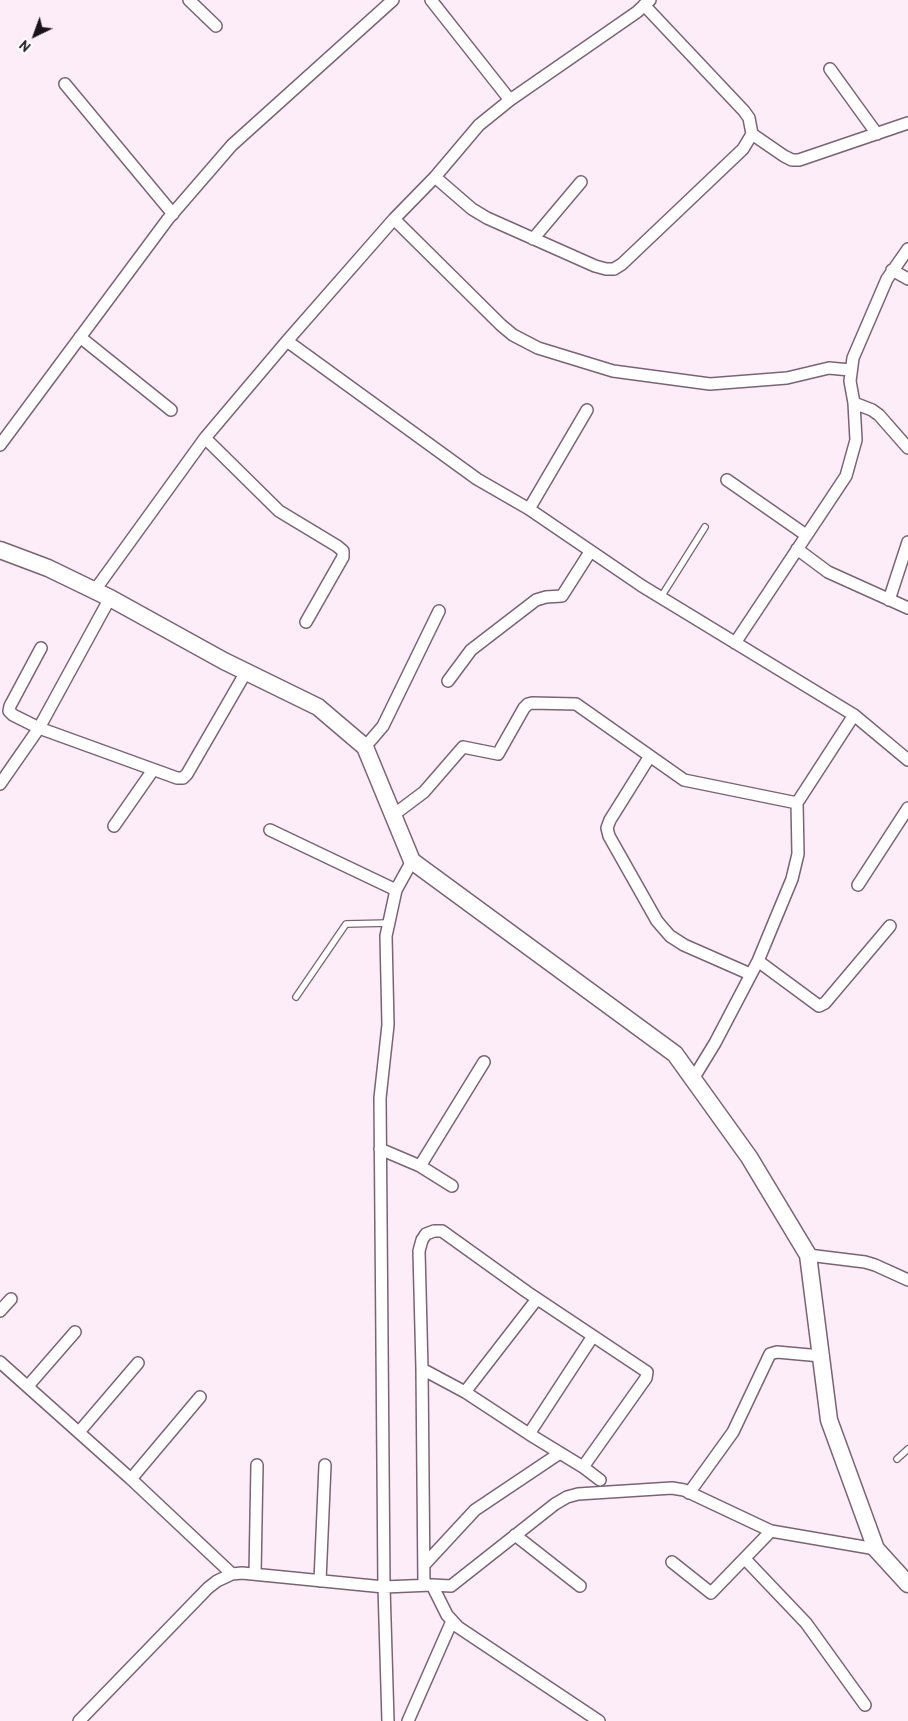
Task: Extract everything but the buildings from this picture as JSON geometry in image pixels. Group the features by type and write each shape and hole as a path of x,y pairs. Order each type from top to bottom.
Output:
{"street":[{"path":"189,0 216,26"},
{"path":"0,445 173,214 232,145 394,0"},
{"path":"431,0 510,100"},
{"path":"95,590 205,438 287,341 394,219 435,177 479,125 510,100 647,3 744,111 749,118 752,134 743,149 622,264 614,269 595,266 480,214 435,177"},
{"path":"830,69 877,134"},
{"path":"65,84 173,214"},
{"path":"752,134 784,156 792,160 799,160 908,123"},
{"path":"533,238 581,182"},
{"path":"394,219 500,325 513,336 538,348 613,371 710,384 787,378 829,368 850,370"},
{"path":"735,643 838,488 850,465 856,440 854,403 850,381 853,358 892,270 908,249"},
{"path":"892,270 908,279"},
{"path":"80,337 171,410"},
{"path":"287,341 478,479 528,509 590,552 661,597 854,715 908,760"},
{"path":"854,403 879,414 908,448"},
{"path":"528,509 587,410"},
{"path":"205,438 279,511 337,546 342,551 343,557 306,622"},
{"path":"727,480 806,535"},
{"path":"889,600 908,542"},
{"path":"797,549 828,572 908,608"},
{"path":"0,550 48,568 95,590 246,672 318,707 365,747 412,861 675,1054 749,1157 808,1255 829,1420 876,1549 908,1584"},
{"path":"448,681 471,650 529,606 541,598 562,596 590,552"},
{"path":"0,784 39,728 110,598"},
{"path":"365,747 383,726 439,611"},
{"path":"41,648 10,706 9,711 13,716 39,728 177,778 183,778 246,672"},
{"path":"392,816 424,792 463,747 498,754 524,708 532,703 576,704 684,780 797,803"},
{"path":"693,1078 715,1044 758,961 794,871 798,854 797,803 854,715"},
{"path":"650,756 610,820 607,828 609,836 657,921 670,936 684,945 750,974"},
{"path":"114,826 153,770"},
{"path":"858,885 908,808"},
{"path":"270,830 396,890"},
{"path":"388,1721 384,1587 380,1098 388,1025 386,936 396,890 412,861"},
{"path":"758,961 819,1006 825,1003 890,926"},
{"path":"420,1166 484,1062"},
{"path":"380,1149 420,1166 452,1186"},
{"path":"584,1467 646,1378 647,1372 536,1299 442,1231 426,1234 419,1251 424,1565 428,1585 452,1622 599,1721"},
{"path":"808,1255 864,1262 908,1280"},
{"path":"0,1310 11,1299"},
{"path":"465,1392 536,1299"},
{"path":"28,1386 75,1332"},
{"path":"529,1434 592,1336"},
{"path":"689,1493 733,1432 770,1354 777,1352 821,1356"},
{"path":"0,1362 131,1479 232,1574"},
{"path":"79,1432 138,1364"},
{"path":"422,1369 465,1392 584,1467 600,1480"},
{"path":"131,1479 200,1397"},
{"path":"424,1565 475,1510 560,1453"},
{"path":"256,1574 257,1465"},
{"path":"320,1581 325,1465"},
{"path":"79,1721 208,1588 217,1581 232,1574 256,1574 384,1587 451,1586 555,1504 573,1495 672,1488 689,1493 771,1531 876,1549"},
{"path":"672,1562 711,1593 771,1531"},
{"path":"515,1535 580,1586"},
{"path":"745,1559 811,1629 865,1704"},
{"path":"408,1721 452,1622"}],"lane":[{"path":"661,597 705,527"},
{"path":"296,997 346,924 389,923"},
{"path":"897,1459 908,1449"}]}
